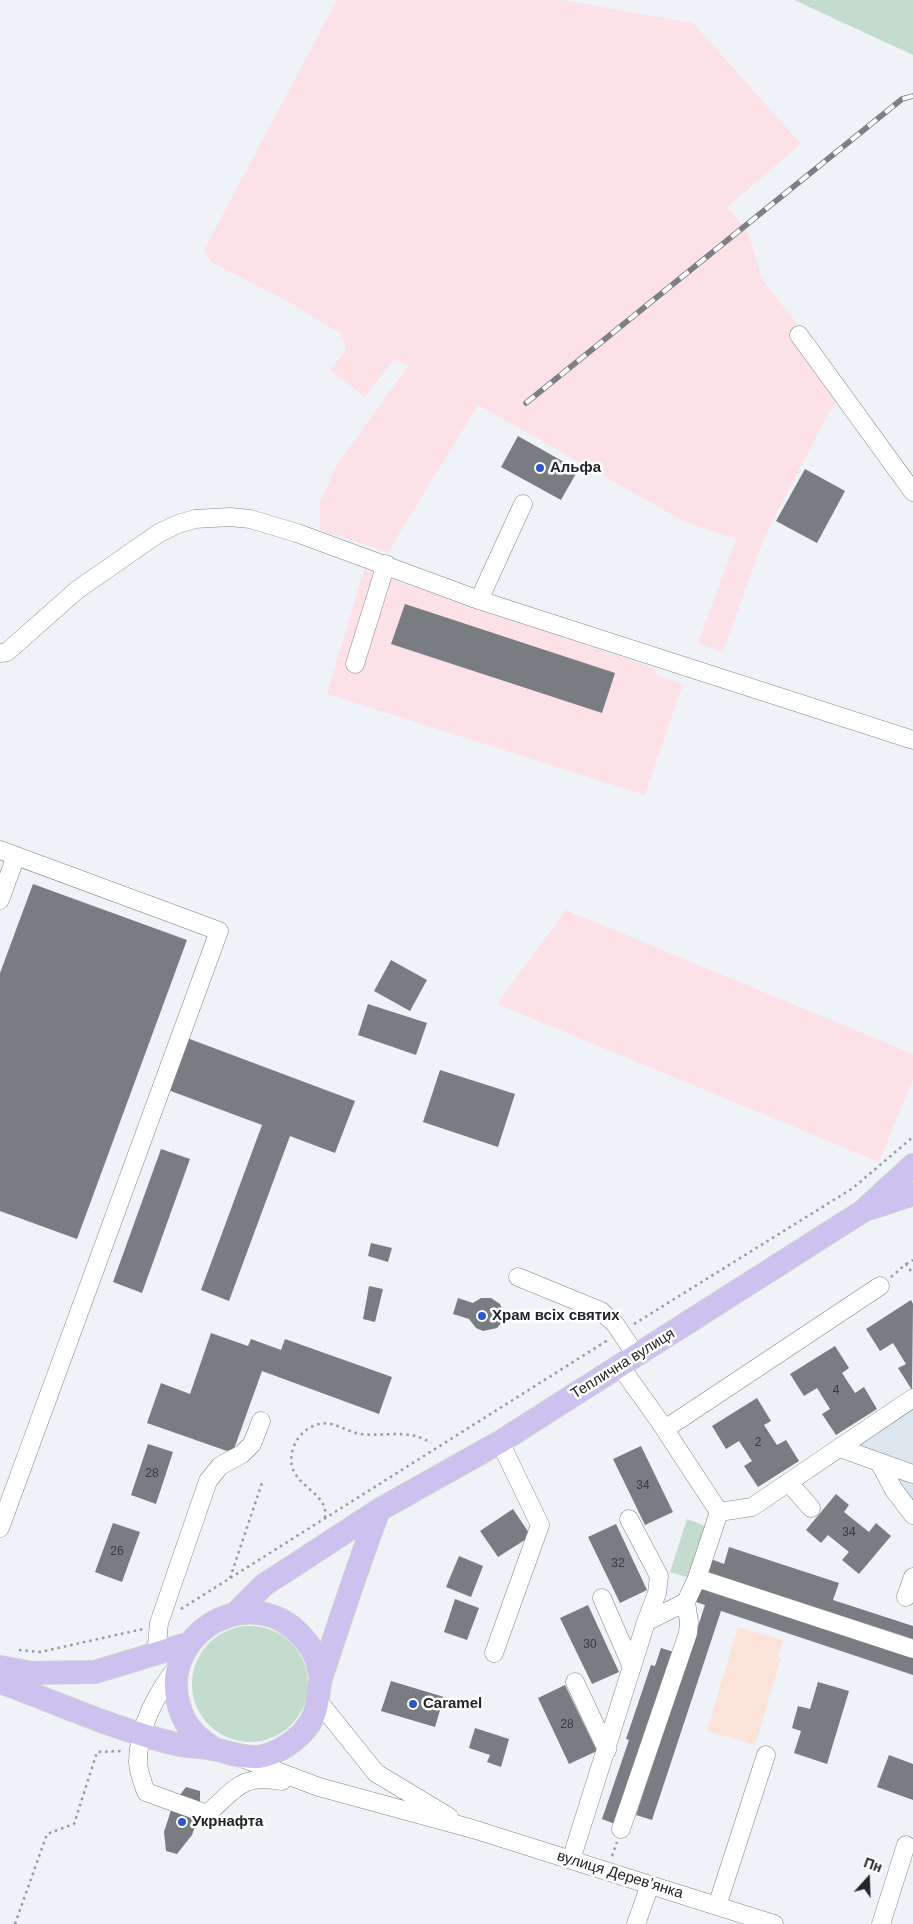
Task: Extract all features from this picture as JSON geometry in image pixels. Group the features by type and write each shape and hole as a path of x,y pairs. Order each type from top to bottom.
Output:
{"main road":[{"name":"Теплична вулиця","path":"236,1613 264,1585 379,1510 500,1442 863,1211 913,1165"},
{"name":"Теплична вулиця","path":"863,1211 913,1194"},
{"path":"0,1682 143,1735 177,1744 214,1749 237,1756 258,1756 279,1750 291,1743 311,1722 319,1702 321,1678 351,1584 379,1510"},
{"path":"214,1749 195,1734 182,1714 175,1690 178,1666 187,1644 201,1629 219,1618 236,1613 260,1613 283,1620 302,1635 315,1655 321,1678"},
{"path":"6,1658 32,1673 95,1672 187,1644"}],"street":[{"path":"799,335 913,492"},
{"path":"479,600 523,504"},
{"path":"0,654 7,652 77,590 151,538 178,524 195,519 222,517 250,519 386,564 479,600 913,740"},
{"path":"355,664 386,564"},
{"path":"0,900 8,853 219,932 0,1528"},
{"path":"518,1277 596,1308 609,1318 621,1332 628,1360 665,1429 719,1512"},
{"path":"665,1429 880,1286"},
{"path":"719,1512 752,1507 913,1398"},
{"path":"156,1655 159,1623 208,1481 220,1466 242,1454 252,1444 261,1421"},
{"path":"494,1653 540,1525 500,1442"},
{"path":"840,1448 913,1474"},
{"path":"879,1462 894,1490 913,1515"},
{"path":"788,1483 811,1508"},
{"path":"621,1829 688,1633 689,1622 686,1602 698,1578 719,1512"},
{"path":"571,1860 646,1622 657,1593 659,1576 629,1519"},
{"path":"906,1596 913,1577"},
{"path":"698,1578 913,1649"},
{"path":"602,1598 632,1668"},
{"path":"646,1622 686,1602"},
{"path":"178,1666 162,1687 150,1710 143,1735 138,1763 146,1792 207,1814 244,1782 260,1778 319,1787"},
{"path":"575,1682 607,1750"},
{"path":"319,1702 376,1773 466,1827"},
{"path":"717,1906 766,1755"},
{"path":"237,1756 319,1787 466,1827"},
{"name":"вулиця Деревʼянка","path":"466,1827 774,1924"},
{"path":"881,1924 906,1845"},
{"path":"636,1924 650,1885"}],"path":[{"path":"6,1658 137,1631 159,1623 853,1188 913,1137"},
{"path":"880,1286 913,1260"},
{"path":"906,1264 913,1274"},
{"path":"324,1519 323,1503 298,1479 292,1463 294,1445 305,1431 312,1426 330,1423 360,1434 407,1434 431,1443"},
{"path":"230,1578 263,1480"},
{"path":"15,1924 47,1834 74,1824 97,1752 124,1751 138,1763"},
{"path":"607,1871 621,1829"}],"shaded area":[{"path":"337,0 562,0 693,23 801,144 727,207 748,232 762,279 846,386 828,414 764,538 723,652 698,643 736,539 685,522 478,405 388,552 320,530 320,503 335,468 408,366 394,359 365,397 330,370 346,350 341,334 291,303 211,262 204,250"},
{"path":"364,570 654,668 658,676 683,684 645,795 327,694"},
{"path":"566,910 913,1054 913,1079 879,1162 497,1004"},
{"path":"913,1403 913,1509 850,1444"},
{"path":"738,1627 783,1640 778,1657 781,1658 755,1745 707,1731"}],"green space":[{"path":"794,0 913,0 913,55"},
{"path":"687,1519 705,1526 690,1578 670,1572"},
{"path":"250,1626 272,1630 291,1643 304,1662 308,1684 304,1706 291,1725 272,1738 250,1742 228,1738 209,1725 196,1706 192,1684 196,1662 209,1643 228,1630"}],"building":[{"name":"Альфа","path":"518,436 578,470 561,500 501,467"},
{"path":"805,469 845,491 817,543 776,521"},
{"path":"405,604 615,673 602,713 391,644"},
{"path":"33,884 187,940 77,1239 0,1211 0,973"},
{"path":"391,960 427,980 410,1011 374,991"},
{"path":"368,1004 427,1023 416,1055 358,1035"},
{"path":"187,1038 355,1101 335,1153 290,1136 229,1301 201,1290 262,1125 168,1090"},
{"path":"440,1070 515,1094 498,1147 423,1122"},
{"path":"161,1149 190,1159 142,1293 113,1282"},
{"path":"371,1243 392,1248 388,1262 368,1256"},
{"path":"369,1286 383,1289 375,1322 363,1319"},
{"name":"Храм всіх святих","path":"458,1298 473,1303 481,1298 491,1298 500,1304 504,1313 503,1321 497,1328 483,1331 476,1328 469,1319 453,1314"},
{"path":"911,1300 913,1304 912,1390 898,1368 906,1364 893,1343 880,1351 866,1329"},
{"path":"211,1333 248,1346 251,1339 281,1350 285,1339 392,1377 379,1414 262,1371 234,1449 227,1451 147,1423 161,1383 190,1394"},
{"path":"835,1346 849,1368 842,1373 855,1393 864,1387 877,1409 836,1435 822,1414 830,1409 817,1388 804,1396 790,1374"},
{"path":"757,1398 771,1421 764,1425 777,1445 786,1440 799,1461 758,1487 744,1466 752,1461 739,1441 726,1449 712,1426"},
{"path":"148,1444 173,1452 156,1504 131,1495"},
{"path":"641,1446 673,1512 645,1525 613,1459"},
{"path":"836,1494 849,1505 844,1512 869,1532 876,1523 891,1536 859,1574 842,1560 849,1552 828,1535 821,1543 806,1530"},
{"path":"513,1509 531,1536 498,1557 480,1531"},
{"path":"113,1523 140,1532 122,1582 95,1572"},
{"path":"616,1524 647,1590 620,1603 588,1537"},
{"path":"729,1547 839,1583 833,1600 913,1626 913,1639 707,1572 711,1559 724,1564"},
{"path":"459,1556 483,1566 471,1597 446,1587"},
{"path":"700,1588 913,1658 913,1675 721,1611 652,1820 636,1815 705,1605 696,1602"},
{"path":"455,1599 479,1608 467,1640 444,1632"},
{"path":"588,1605 619,1672 592,1684 560,1618"},
{"path":"661,1648 674,1652 615,1824 602,1819 629,1740 626,1739 651,1665 655,1666"},
{"name":"Caramel","path":"391,1681 444,1697 435,1727 381,1711"},
{"path":"818,1682 849,1691 827,1764 794,1753 801,1731 792,1728 798,1706 810,1709"},
{"path":"565,1685 597,1751 569,1764 538,1698"},
{"path":"475,1728 509,1739 501,1767 487,1762 490,1755 469,1748"},
{"path":"889,1755 913,1764 913,1800 877,1787"},
{"name":"Укрнафта","path":"186,1787 200,1791 200,1812 192,1835 177,1854 166,1851 164,1832 173,1804"}],"railway":[{"path":"526,403 902,99 913,96"}],"place":[{"name":"Альфа","path":"540,468"},
{"name":"Храм всіх святих","path":"482,1316"},
{"name":"Caramel","path":"413,1704"},
{"name":"Укрнафта","path":"182,1822"}]}
